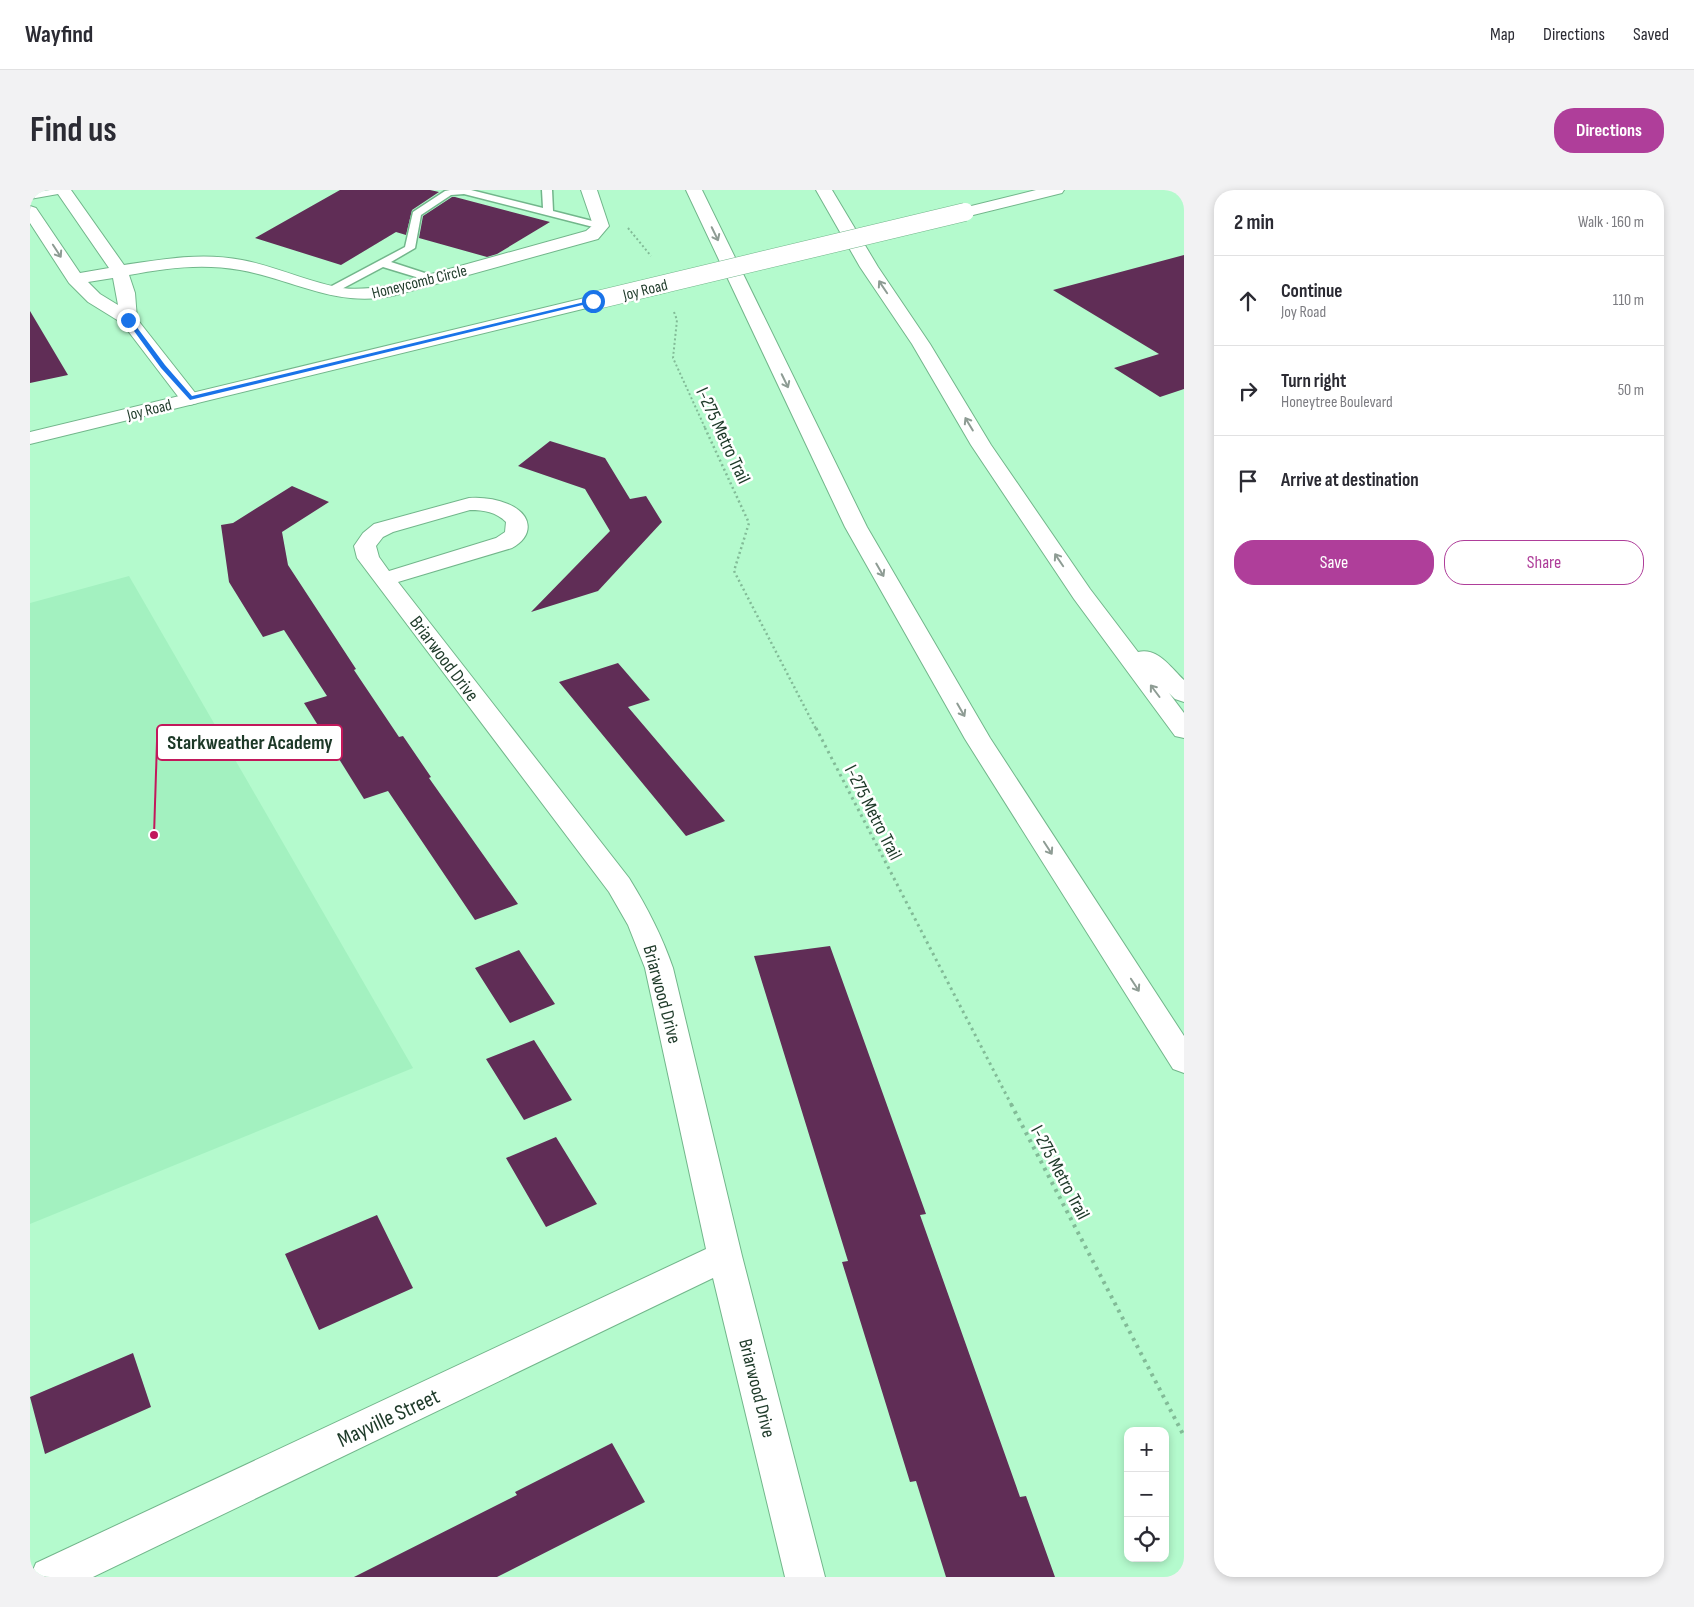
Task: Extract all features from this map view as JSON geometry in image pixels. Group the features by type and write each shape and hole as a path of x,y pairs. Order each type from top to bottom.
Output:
{"main road":[{"path":"30,194 54,190"},
{"path":"63,190 120,272 126,293 128,320"},
{"path":"589,190 601,226"},
{"path":"694,190 856,528 978,739 1184,1061"},
{"path":"824,190 982,445 1082,594 1184,730"},
{"name":"Joy Road","path":"30,438 1056,190"},
{"path":"30,211 75,279 94,298 128,320 190,398"},
{"name":"Honeycomb Circle","path":"75,279 174,262 216,261 243,265 332,290 356,294 372,294 592,235 601,226"},
{"name":"Briarwood Drive","path":"385,579 494,546 512,538 516,533 517,521 510,512 490,505 469,504 385,527 374,533 364,546 368,558 619,885 636,911 649,939 659,968 725,1256 805,1577"},
{"path":"1082,594 1184,694"},
{"name":"Mayville Street","path":"50,1577 725,1256"}],"lane":[{"path":"547,190 548,212"},
{"path":"332,290 410,248 416,214 448,193 464,191 601,226"},
{"path":"382,263 433,279"}],"path":[{"path":"626,223 629,230 658,263"},
{"name":"I-275 Metro Trail","path":"672,304 677,320 674,358 749,523 734,571 1184,1436"}],"shaded area":[{"path":"129,576 413,1068 30,1224 30,603"}],"building":[{"path":"340,190 430,190 439,192 412,210 406,235 396,232 341,265 255,238"},
{"path":"452,197 550,222 497,254 487,257 419,238 423,216"},
{"path":"1184,255 1184,389 1160,397 1114,368 1159,354 1053,290"},
{"path":"30,311 68,375 30,383"},
{"path":"550,441 605,458 630,499 646,496 662,522 598,591 531,612 610,531 585,489 518,466"},
{"path":"292,486 329,502 282,532 288,565 399,737 403,736 431,777 429,778 518,904 475,920 388,791 364,799 304,703 327,696 284,630 263,637 229,582 221,525 233,523"},
{"path":"618,663 650,700 628,707 725,821 686,836 559,682"},
{"path":"830,946 926,1214 920,1215 1020,1497 1026,1496 1055,1577 946,1577 916,1481 910,1482 842,1262 848,1261 754,956"},
{"path":"519,950 555,1004 510,1023 475,968"},
{"path":"534,1040 572,1100 524,1120 486,1059"},
{"path":"556,1137 597,1204 546,1227 506,1158"},
{"path":"377,1215 413,1288 319,1330 285,1254"},
{"path":"133,1353 151,1407 45,1454 30,1397"},
{"path":"612,1443 645,1502 497,1577 354,1577 517,1495 515,1492"}],"place":[{"name":"Starkweather Academy","path":"154,835"}],"route":[{"path":"128,320 190,398 593,301"}]}
